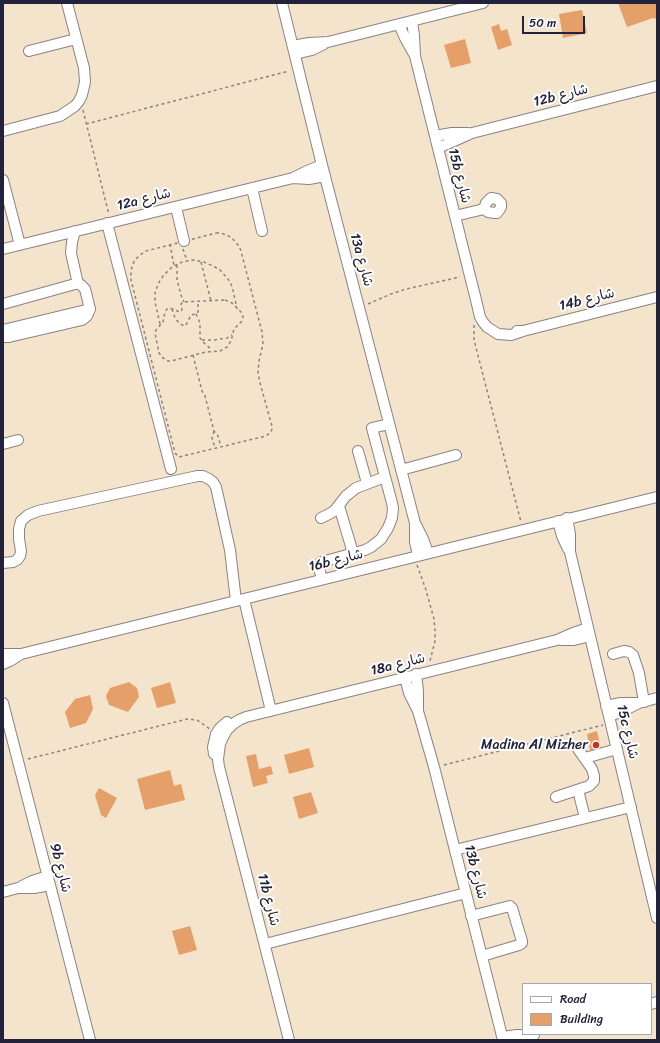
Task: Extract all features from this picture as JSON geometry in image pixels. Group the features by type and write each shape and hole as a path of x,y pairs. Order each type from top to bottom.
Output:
{"street":[{"path":"3,131 54,118 80,104 85,82 84,68 67,3"},
{"name":"13a شارع","path":"282,3 322,165 401,470 415,523 423,539 420,555"},
{"path":"294,50 309,43 328,42 480,3"},
{"name":"15b شارع","path":"412,21 415,56 477,304 494,328"},
{"name":"15b شارع","path":"400,24 415,56"},
{"path":"29,51 76,39"},
{"name":"12b شارع","path":"438,148 472,133 657,86"},
{"name":"12b شارع","path":"435,136 452,133 472,133"},
{"name":"12a شارع","path":"3,249 293,178 307,170 322,165"},
{"name":"12a شارع","path":"293,178 309,179 326,176"},
{"path":"3,180 20,245"},
{"path":"252,188 262,231"},
{"path":"176,207 183,245"},
{"path":"455,216 484,209"},
{"path":"109,223 171,469"},
{"path":"75,231 71,253 78,284"},
{"path":"55,236 71,253"},
{"path":"3,304 78,284 85,289 90,309 88,316 82,320 9,337 3,337"},
{"name":"14b شارع","path":"494,328 498,334 511,335 657,297"},
{"path":"3,330 90,309"},
{"path":"322,579 319,568 320,563 365,550 376,544 388,528 392,518 393,508 372,428 389,424"},
{"path":"3,444 18,440"},
{"path":"358,451 367,483"},
{"path":"401,470 456,455"},
{"path":"3,563 17,560 20,556 19,529 21,521 28,515 38,511 198,476 203,476 209,479 216,487 240,600 271,711"},
{"path":"321,518 331,513 339,506 346,496 356,488 385,477"},
{"name":"16b شارع","path":"3,654 21,654 522,529 657,497"},
{"path":"339,506 353,553"},
{"name":"15c شارع","path":"563,519 570,534 570,552 631,807 655,897 657,918"},
{"name":"18a شارع","path":"219,735 239,720 246,717 557,640 574,640 589,632"},
{"path":"613,654 624,651 633,655 639,673 642,702"},
{"name":"16b شارع","path":"3,664 21,654"},
{"name":"13b شارع","path":"416,674 418,711"},
{"name":"13b شارع","path":"405,677 409,693 418,711 434,767 503,1039"},
{"path":"609,715 621,703 642,702 657,698"},
{"name":"9b شارع","path":"3,703 90,1040"},
{"name":"11b شارع","path":"219,735 213,747 214,754 219,766 289,1040"},
{"path":"585,758 617,748"},
{"path":"556,797 591,785 594,779 592,769 578,749"},
{"path":"578,790 585,818"},
{"path":"455,850 631,807"},
{"path":"3,892 18,888 34,888 49,881"},
{"path":"265,944 466,893"},
{"path":"471,916 510,906 512,908 522,941 519,945 482,956"},
{"path":"503,1039 522,1035"},
{"path":"523,1040 533,1035"}],"path":[{"path":"86,124 298,69"},
{"path":"80,104 109,223"},
{"path":"216,233 226,235 235,241 241,251 262,332 263,344 258,372 272,426 271,432 266,436 181,458 175,453 131,280 132,266 140,255 146,251 170,244 183,245 216,233"},
{"path":"170,244 174,266"},
{"path":"183,245 187,261"},
{"path":"160,325 156,312 156,289 163,276 174,266 187,261 200,261 215,267 224,274 233,290 237,309"},
{"path":"200,261 211,301"},
{"path":"177,264 177,280 184,302"},
{"path":"359,306 406,289 470,274"},
{"path":"198,301 198,311 196,314 200,323 200,335 202,340 212,351"},
{"path":"227,301 232,303 242,314 243,319 234,329 231,341 227,347 220,351 212,351 171,361 163,358 159,353 155,333 156,330 163,320 166,310 168,308 181,312 181,304 184,302 227,301"},
{"path":"172,309 175,318 184,326 191,315 196,314"},
{"path":"474,324 474,340 522,529"},
{"path":"202,340 208,341 221,339 232,335"},
{"path":"193,355 214,431 218,436 221,447"},
{"path":"214,431 212,438 216,449"},
{"path":"420,555 435,630 435,641 430,662 430,671"},
{"path":"434,767 609,715"},
{"path":"18,762 190,719 200,721 219,735"}],"building":[{"path":"618,3 657,3 657,19 653,18 627,27"},
{"path":"582,10 587,33 563,38 559,14"},
{"path":"499,24 501,31 507,29 512,45 498,50 491,27"},
{"path":"465,39 471,63 451,68 444,45"},
{"path":"129,682 137,688 139,697 128,712 109,705 106,696 110,688"},
{"path":"170,682 176,703 157,708 151,688"},
{"path":"90,695 93,709 86,723 70,728 65,712 75,699"},
{"path":"597,731 601,748 590,750 587,734"},
{"path":"309,748 314,767 289,774 284,755"},
{"path":"256,754 259,769 271,766 273,774 266,776 268,783 253,787 246,756"},
{"path":"170,770 174,786 181,784 185,800 145,810 137,779"},
{"path":"99,788 117,798 106,818 101,815 95,795"},
{"path":"311,792 318,813 299,819 293,797"},
{"path":"190,926 197,950 179,955 172,931"}],"place":[{"name":"Madina Al Mizher","path":"596,745"}]}
